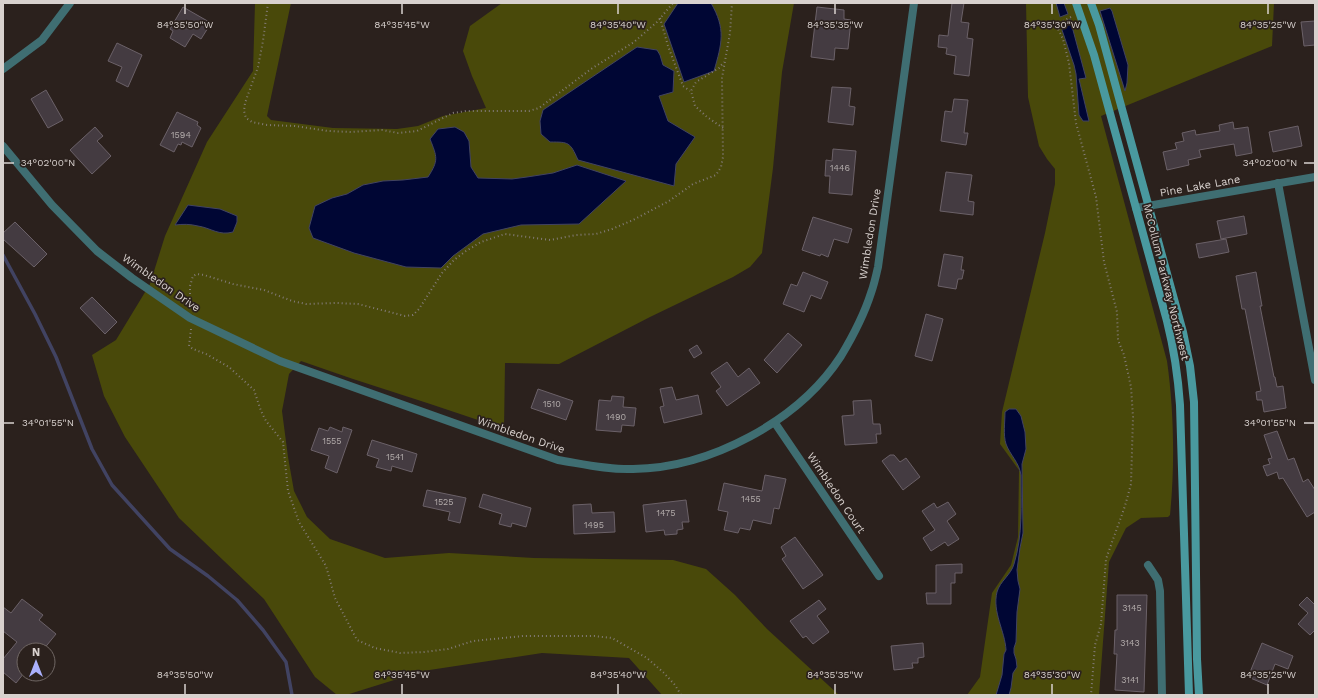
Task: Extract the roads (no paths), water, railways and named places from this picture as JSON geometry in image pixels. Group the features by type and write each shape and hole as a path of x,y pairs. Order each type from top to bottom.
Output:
{"street":[{"path":"3,69 42,40 70,3"},
{"name":"Wimbledon Drive","path":"3,146 52,204 97,251 132,278 190,318 280,362 558,460 604,468 634,469 665,466 697,459 726,449 775,423 820,382 840,357 857,328 872,293 878,267 914,3"},
{"name":"McCollum Parkway Northwest","path":"1076,3 1094,55 1167,321 1174,352 1180,405 1189,695"},
{"name":"McCollum Parkway Northwest","path":"1091,3 1185,338 1192,378 1194,410 1197,659 1199,695"},
{"name":"Pine Lake Lane","path":"1136,208 1315,176"},
{"path":"1278,183 1315,380"},
{"name":"Wimbledon Court","path":"775,423 879,576"},
{"path":"1148,565 1158,580 1160,591 1162,695"}],"water":[{"path":"678,3 711,3 716,12 721,29 721,44 714,71 684,82 664,24"},
{"path":"1056,3 1064,3 1068,14 1060,17"},
{"path":"1110,8 1128,65 1125,91 1100,11"},
{"path":"1070,19 1086,78 1079,79 1089,121 1083,121 1079,115 1076,74 1062,30 1063,24"},
{"path":"637,47 657,50 663,65 674,71 673,92 659,96 668,121 695,137 676,164 674,186 578,160 571,146 561,142 550,142 541,134 540,121 543,110"},
{"path":"455,127 464,132 469,141 471,167 478,178 512,179 553,173 577,165 626,181 579,224 521,225 483,234 453,256 441,268 406,267 354,253 313,238 309,228 315,206 332,198 347,194 363,185 383,181 428,177 434,166 436,158 430,139 438,129"},
{"path":"188,205 220,209 237,216 237,222 233,232 223,233 192,225 175,225"},
{"path":"1009,409 1016,409 1021,416 1025,432 1026,449 1022,464 1023,533 1017,570 1020,589 1014,653 1017,667 1013,673 1009,695 996,695 1002,675 1004,654 1006,650 997,614 997,592 998,588 1013,568 1019,542 1021,520 1021,475 1020,470 1006,444 1004,428 1005,412"}],"waterway":[{"path":"3,255 56,357 92,449 112,485 170,549 208,576 237,600 263,630 286,662 292,695"}]}
